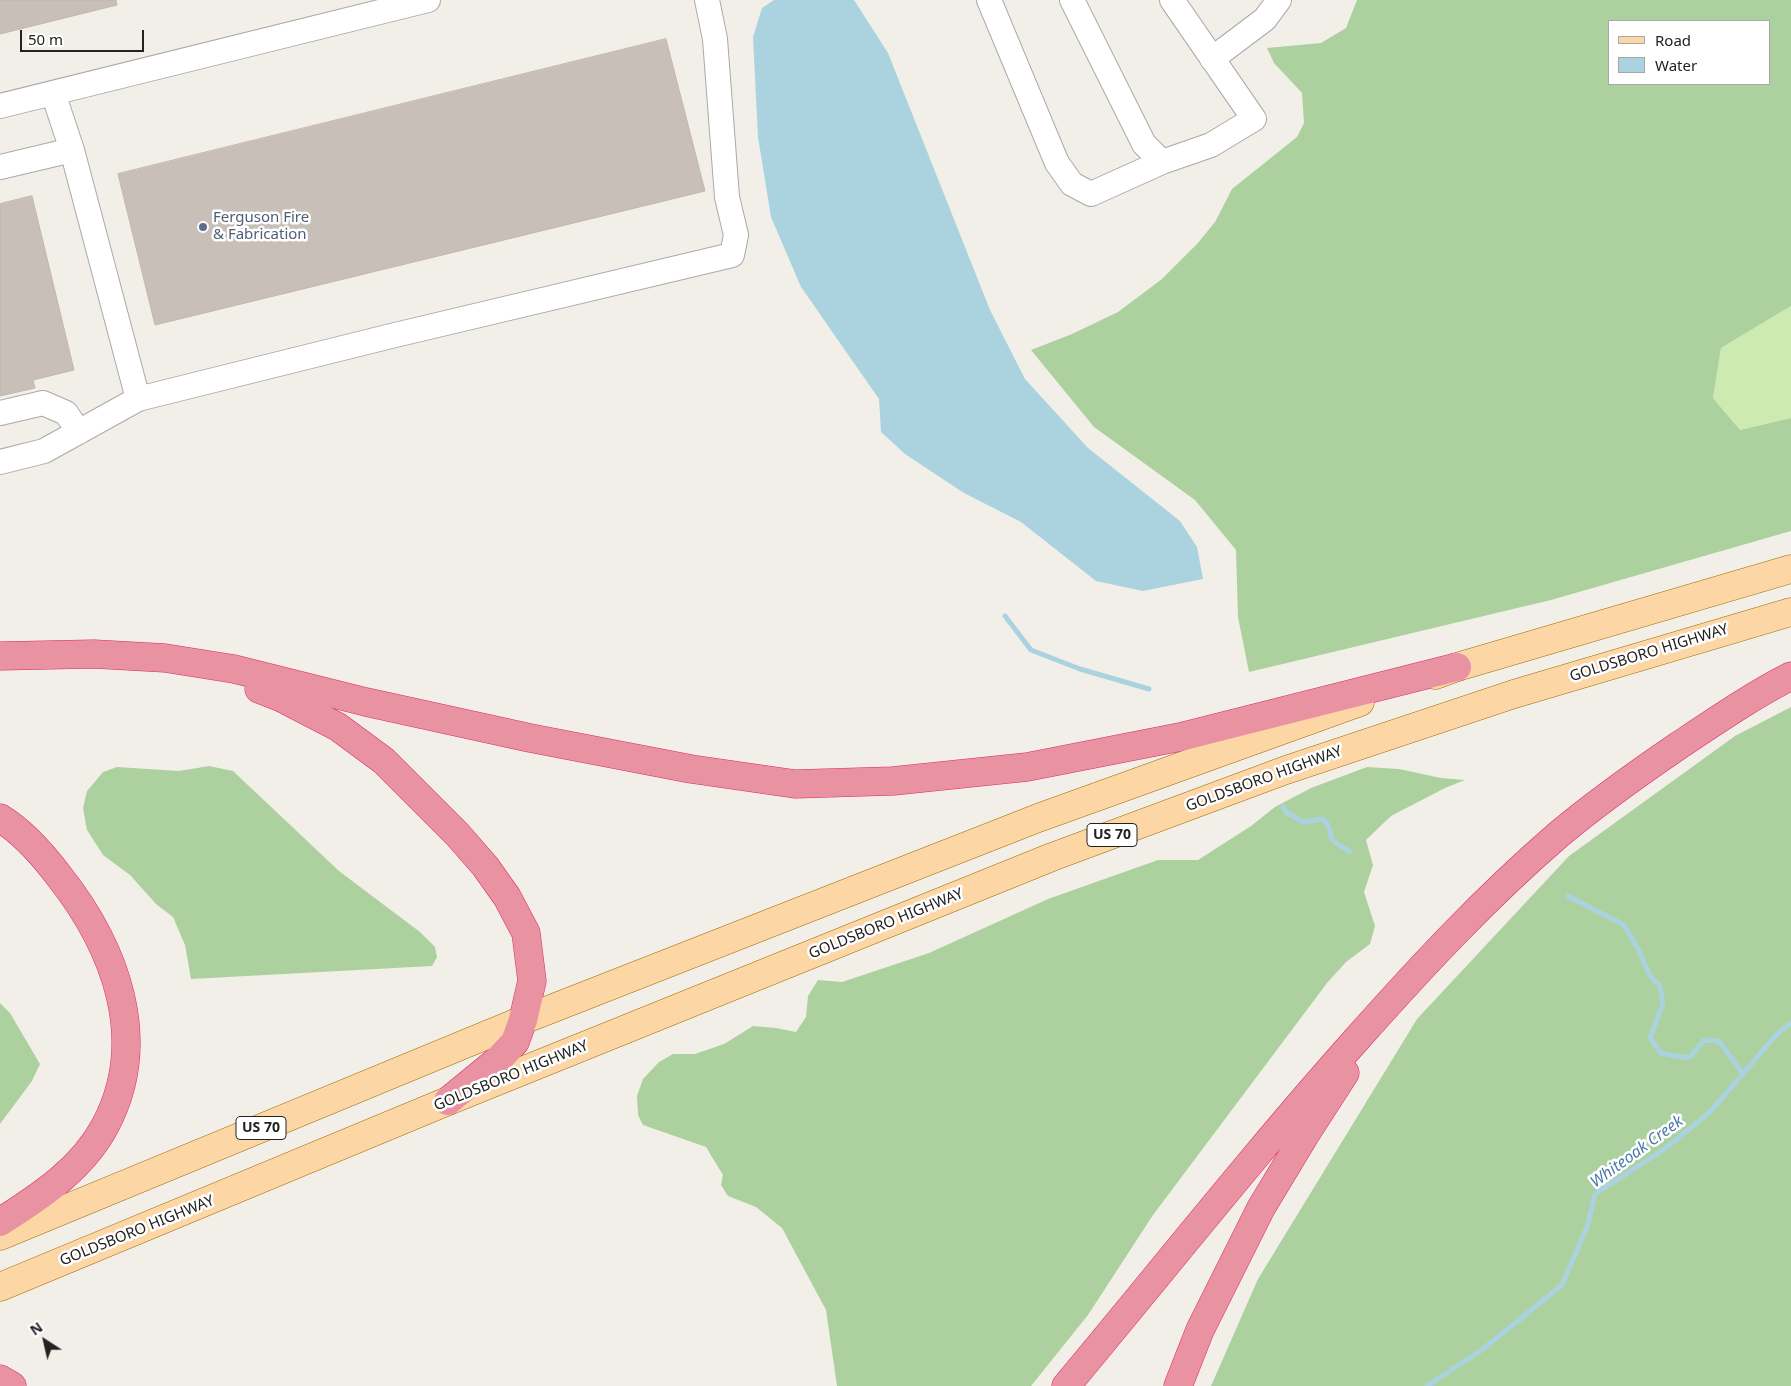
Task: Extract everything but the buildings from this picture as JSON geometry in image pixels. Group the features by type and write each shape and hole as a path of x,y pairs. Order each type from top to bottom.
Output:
{"highway":[{"path":"0,656 94,654 165,658 234,669 366,702 530,738 691,769 795,784 893,781 1027,767 1180,738 1457,667"},
{"path":"165,658 282,698 338,727 384,761 420,796 485,866 507,897 526,933 532,981 523,1020 515,1042 498,1060 448,1101"},
{"path":"1066,1386 1312,1090 1397,994 1468,918 1559,834 1628,780 1773,685 1791,676"},
{"path":"0,818 45,858 83,908 98,935 117,979 123,1004 125,1056 122,1082 115,1104 105,1126 88,1152 70,1171 36,1199 0,1222"},
{"path":"1178,1386 1200,1330 1261,1208 1305,1134 1397,994"},
{"path":"0,1380 12,1386"}],"main road":[{"name":"US 70","path":"0,1236 523,1020 1038,818 1457,667 1791,569"},
{"name":"GOLDSBORO HIGHWAY","path":"0,1287 448,1101 1052,857 1286,770 1514,694 1791,612"}],"street":[{"path":"0,106 428,0"},
{"path":"0,462 44,451 138,398 732,255 736,235 727,197 715,39 707,0"},
{"path":"989,0 1058,163 1072,184 1092,194 1162,162 1210,145 1254,119 1172,0"},
{"path":"1072,0 1144,144 1162,162"},
{"path":"1212,59 1265,19 1279,0"},
{"path":"53,93 72,150 138,398"},
{"path":"0,167 72,150"},
{"path":"0,413 43,403 66,413 78,432"}],"green space":[{"path":"1357,0 1791,0 1791,306 1721,348 1713,398 1740,430 1791,418 1791,531 1551,600 1249,672 1238,617 1236,550 1195,500 1094,427 1031,350 1072,334 1118,312 1162,279 1197,244 1215,222 1232,189 1297,137 1304,123 1302,93 1274,63 1267,48 1321,43 1346,28"},
{"path":"1791,306 1791,418 1740,430 1713,398 1721,348"},
{"path":"1791,707 1791,1386 1211,1386 1258,1279 1417,1019 1569,856 1735,736"},
{"path":"209,766 233,771 339,871 420,932 435,947 437,957 432,966 191,979 185,945 173,917 156,904 130,875 103,855 87,830 83,808 87,791 103,772 117,767 179,771"},
{"path":"1367,767 1399,769 1441,778 1465,780 1445,788 1391,816 1366,840 1373,865 1364,892 1375,926 1370,944 1346,962 1327,983 1153,1215 1088,1315 1031,1386 837,1386 826,1310 782,1228 756,1207 728,1196 721,1185 723,1175 706,1147 643,1125 638,1115 637,1096 643,1079 659,1062 673,1054 695,1054 724,1044 753,1026 796,1032 806,1017 808,996 818,980 842,982 929,953 1048,899 1158,860 1198,860 1251,826 1275,807 1311,788"},
{"path":"0,1003 10,1013 40,1064 32,1081 0,1124"}],"water":[{"path":"774,0 854,0 888,53 990,310 1025,379 1088,448 1180,521 1197,547 1203,579 1143,591 1096,581 1021,522 964,493 905,454 881,432 879,399 801,287 771,217 758,137 753,37 762,8"}],"waterway":[{"path":"1005,616 1031,650 1080,669 1149,689"},
{"path":"1283,807 1287,813 1303,822 1323,819 1328,825 1332,840 1350,852"},
{"path":"1568,896 1624,925 1640,953 1650,976 1660,986 1663,1003 1650,1038 1661,1053 1690,1057 1704,1040 1719,1041 1743,1074"},
{"name":"Whiteoak Creek","path":"1427,1386 1483,1349 1562,1285 1587,1227 1595,1194 1663,1150 1709,1113 1778,1033 1791,1023"}],"place":[{"name":"Ferguson Fire & Fabrication","path":"203,227"}]}
